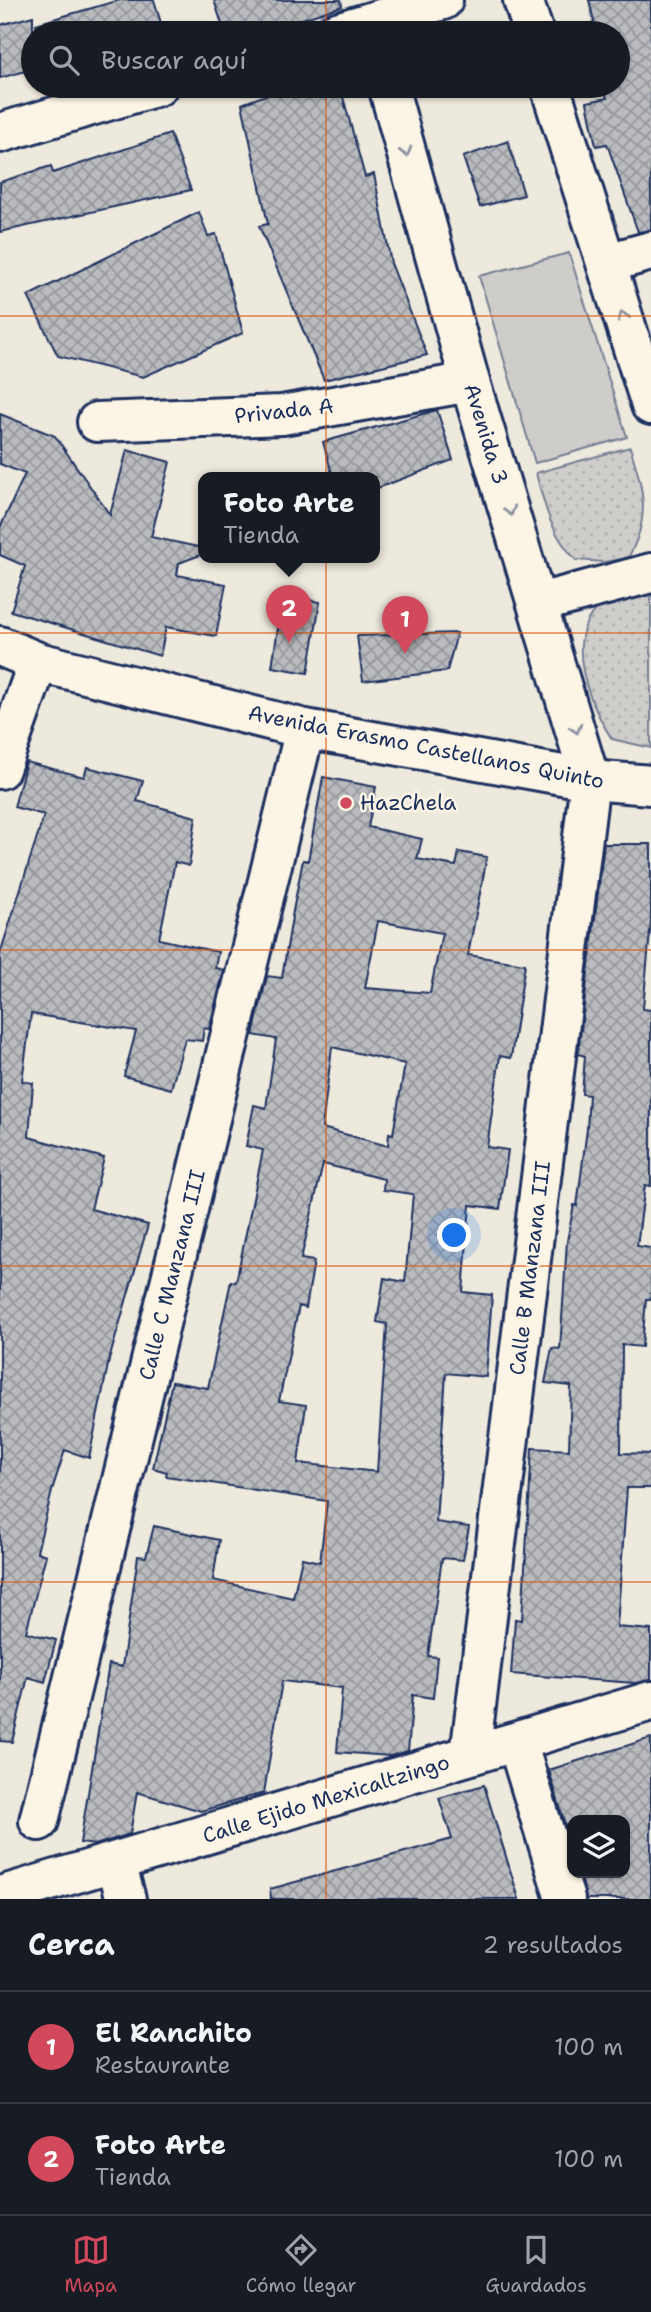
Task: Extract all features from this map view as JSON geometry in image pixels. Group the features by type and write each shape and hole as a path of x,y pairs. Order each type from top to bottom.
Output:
{"street":[{"path":"369,19 443,0"},
{"path":"523,0 530,21"},
{"path":"0,133 118,98"},
{"name":"Avenida 3","path":"391,98 470,382 539,603 590,780"},
{"path":"554,98 651,405"},
{"path":"607,263 651,251"},
{"name":"Privada A","path":"97,422 282,415 470,382"},
{"path":"539,603 651,573"},
{"name":"Avenida Erasmo Castellanos Quinto","path":"0,646 38,662 305,729 590,780 651,785"},
{"path":"0,769 38,662"},
{"name":"Calle C Manzana III","path":"39,1821 305,729"},
{"name":"Calle B Manzana III","path":"470,1755 590,780"},
{"name":"Calle Ejido Mexicaltzingo","path":"0,1896 121,1881 470,1755 651,1701"},
{"path":"517,1742 565,1899"}],"shaded area":[{"path":"569,253 627,437 535,463 479,276"},
{"path":"630,447 643,504 640,530 628,558 604,562 576,560 555,530 536,473"},
{"path":"651,584 651,748 612,739 588,689 581,652 583,634 589,618 601,604"}],"building":[{"path":"120,0 154,0 160,21 46,21"},
{"path":"214,0 341,0 342,6 296,21 221,21"},
{"path":"589,0 651,0 651,230 638,232 607,144 596,146 587,102 607,98 630,98 630,21 594,21"},
{"path":"33,16 33,21 21,21 21,72 0,78 0,25"},
{"path":"258,98 343,98 365,177 374,174 391,263 427,355 324,380 259,226 268,224 242,104"},
{"path":"170,134 191,190 0,232 0,182 51,166 53,173"},
{"path":"508,141 524,195 480,207 463,157"},
{"path":"199,212 208,236 216,234 243,333 143,377 58,356 28,296"},
{"path":"437,410 453,460 380,487 380,472 332,472 323,442"},
{"path":"0,414 55,436 110,515 127,450 170,462 151,537 198,547 198,556 179,563 177,575 226,584 216,636 166,627 160,656 11,611 25,566 0,555 0,528 25,474 0,464"},
{"path":"283,595 320,602 308,673 272,667"},
{"path":"457,633 447,671 363,681 357,636"},
{"path":"26,762 84,777 87,767 143,781 137,801 196,817 189,866 175,862 159,939 218,952 215,968 224,970 209,1029 204,1028 202,1041 185,1039 171,1089 124,1076 136,1031 31,1014 22,1081 33,1083 29,1137 104,1158 91,1209 148,1225 109,1360 89,1458 65,1450 53,1487 37,1552 46,1555 26,1632 56,1640 45,1682 28,1677 12,1742 0,1741 0,954 44,815 14,807"},
{"path":"323,777 376,787 368,827 422,839 417,859 456,866 459,852 487,857 468,955 525,964 511,1058 500,1056 487,1147 508,1150 500,1209 470,1205 463,1292 492,1295 486,1377 446,1373 436,1522 469,1527 463,1560 442,1558 428,1656 437,1657 433,1698 413,1695 408,1751 390,1756 337,1752 342,1688 282,1681 264,1793 201,1811 137,1792 130,1834 95,1845 80,1843 109,1664 122,1667 138,1556 146,1557 154,1526 219,1540 213,1580 293,1598 302,1558 320,1562 327,1501 166,1476 167,1472 153,1468 172,1382 208,1388 231,1281 236,1282 263,1150 246,1146 254,1105 266,1108 276,1039 253,1035 267,976 282,978 303,860 308,861","holes":["378,921 442,933 430,993 365,988","332,1047 405,1064 393,1134 389,1133 388,1146 322,1128","323,1164 384,1179 383,1190 413,1194 405,1282 384,1278 377,1322 387,1324 377,1472 298,1463 306,1405 279,1401 299,1306 306,1308 314,1261 301,1259"]},
{"path":"604,844 651,844 651,921 643,1009 651,1010 651,1186 645,1185 637,1246 651,1248 651,1299 646,1299 642,1347 622,1345 621,1453 651,1454 651,1488 627,1488 617,1627 651,1630 651,1680 635,1683 511,1674 515,1619 522,1620 532,1448 569,1450 571,1386 545,1383 552,1348 560,1349 567,1241 574,1205 577,1206 587,1129 589,1095 582,1094 585,1056 578,1054"},
{"path":"651,1738 651,1899 586,1899 581,1878 630,1878 630,1815 567,1815 567,1831 549,1770"},
{"path":"484,1785 519,1899 271,1899 270,1889 452,1839 439,1798"}],"place":[{"name":"Foto Arte","path":"289,643"},
{"name":"El Ranchito","path":"405,654"},
{"name":"HazChela","path":"346,803"}]}
